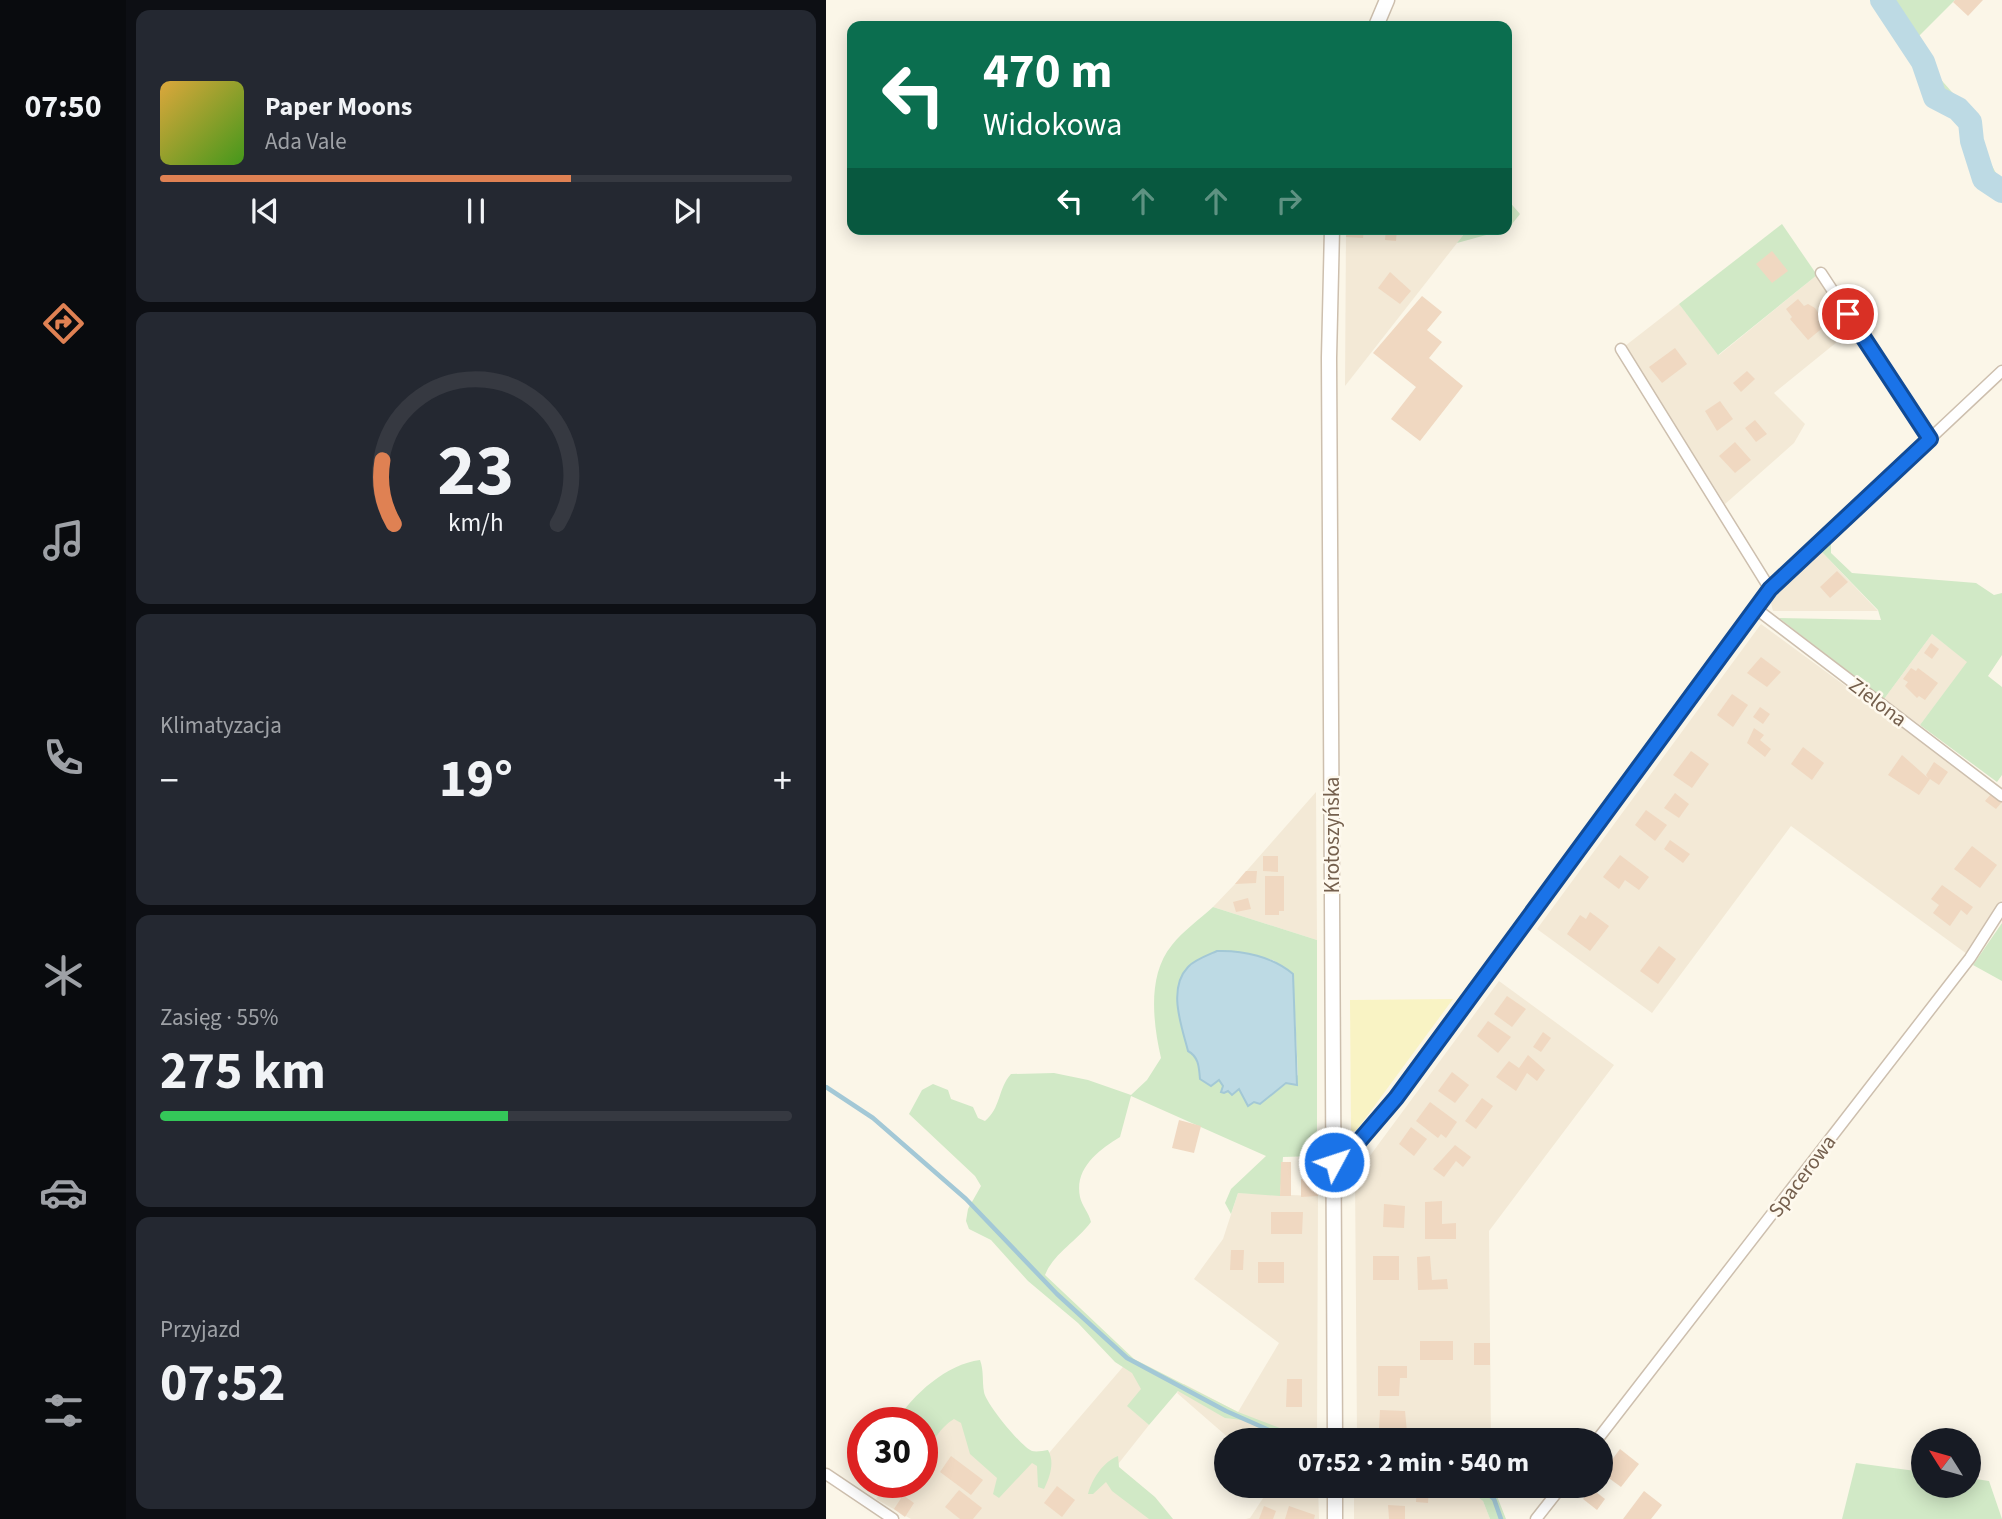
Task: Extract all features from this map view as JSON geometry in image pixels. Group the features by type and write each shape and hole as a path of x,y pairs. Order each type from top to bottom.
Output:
{"street":[{"path":"1378,21 1387,0"},
{"name":"Krotoszyńska","path":"1332,235 1329,358 1335,1428"},
{"path":"1821,273 1930,439"},
{"path":"1621,349 1770,589"},
{"path":"1334,1162 1354,1147 1396,1098 1770,589 2002,371"},
{"name":"Zielona","path":"1755,608 2002,796"},
{"name":"Spacerowa","path":"1606,1428 1970,958 2002,908"},
{"path":"826,1474 893,1519"},
{"path":"1335,1498 1335,1519"},
{"path":"1536,1519 1553,1498"}],"shaded area":[{"path":"1346,235 1463,235 1345,386"},
{"path":"1817,275 1853,329 1774,393 1805,424 1794,443 1725,504 1625,346 1679,304 1719,355"},
{"path":"1820,550 1878,611 1773,611 1770,599"},
{"path":"1761,624 2002,801 2002,900 1967,954 1791,826 1652,1013 1537,929"},
{"path":"1932,634 1968,662 1920,725 1884,699"},
{"path":"1316,792 1317,940 1213,907 1235,884"},
{"path":"1499,981 1614,1065 1489,1231 1491,1428 1357,1428 1355,1176"},
{"path":"1238,1193 1318,1196 1317,1428 1217,1428 1177,1393 1184,1384 1238,1412 1279,1343 1194,1279 1223,1239"},
{"path":"1128,1361 1154,1375 1128,1406 1149,1425 1111,1473 1172,1519 911,1519 876,1499 938,1498 938,1420 958,1395 1036,1457 1049,1453"},
{"path":"1263,1498 1318,1498 1319,1519 1246,1519 1250,1518"},
{"path":"1354,1498 1479,1498 1483,1501 1490,1519 1354,1519"}],"green space":[{"path":"1870,0 1955,0 1917,38 1936,74 1981,125 1985,153 2002,184 2002,200 1976,178 1962,127 1948,112 1935,106 1920,66"},
{"path":"1512,205 1520,214 1512,224"},
{"path":"1782,224 1817,275 1718,355 1679,304"},
{"path":"1463,235 1486,235 1457,243"},
{"path":"1831,543 1831,553 1852,573 1976,583 1994,595 2002,593 2002,655 1988,676 2002,687 2002,775 1997,782 1920,725 1967,662 1932,634 1884,699 1779,618 1881,620 1878,610 1820,550"},
{"path":"1213,907 1317,940 1317,1156 1283,1157 1280,1196 1238,1193 1231,1214 1225,1203 1231,1189 1266,1156 1131,1096 1120,1137 1090,1161 1081,1177 1080,1197 1091,1222 1054,1260 1045,1275 1134,1359 1238,1412 1280,1428 1262,1428 1242,1420 1225,1418 1178,1391 1149,1425 1127,1406 1141,1389 1132,1373 1115,1362 1078,1323 1028,1281 991,1240 969,1229 966,1221 968,1209 981,1186 975,1176 909,1114 922,1090 933,1084 948,1090 951,1099 973,1107 978,1118 985,1121 994,1110 1011,1074 1054,1073 1088,1080 1131,1095 1147,1080 1161,1058 1154,1015 1155,985 1164,957 1186,930","holes":["1217,951 1273,960 1293,974 1298,1075 1260,1104 1246,1099 1239,1089 1232,1094 1219,1080 1213,1082 1188,1051 1177,999 1188,967"]},
{"path":"2002,923 2002,981 1973,965"},
{"path":"980,1360 986,1397 1012,1433 1027,1448 1034,1451 1048,1450 1051,1470 1044,1489 1038,1487 1037,1466 1032,1463 999,1498 993,1494 997,1478 970,1454 961,1423 954,1419 938,1434 938,1407 906,1407 943,1374"},
{"path":"1118,1456 1119,1467 1155,1497 1173,1519 1149,1519 1112,1491 1106,1482 1093,1494 1088,1494 1099,1472"},
{"path":"1856,1463 1911,1470 1911,1498 1981,1498 1981,1480 1989,1481 2002,1519 1842,1519"},
{"path":"1479,1498 1498,1498 1506,1519 1490,1519 1483,1501"}],"sand":[{"path":"1453,999 1356,1131 1351,1131 1350,1000"}],"water":[{"path":"1217,951 1257,956 1276,963 1293,974 1297,1085 1286,1083 1260,1104 1254,1102 1248,1106 1239,1089 1232,1095 1228,1091 1224,1093 1221,1092 1223,1086 1219,1080 1211,1086 1200,1079 1196,1060 1188,1051 1178,1008 1178,986 1191,964"}],"building":[{"path":"1983,0 1968,16 1953,2"},
{"path":"1346,235 1363,235 1363,238"},
{"path":"1385,235 1396,235 1396,241 1385,240"},
{"path":"1772,251 1788,271 1772,283 1756,264"},
{"path":"1390,272 1411,291 1400,304 1378,288"},
{"path":"1422,296 1442,312 1427,330 1442,342 1429,358 1463,386 1420,441 1391,419 1416,387 1373,353"},
{"path":"1798,299 1804,306 1808,304 1815,308 1826,325 1808,340 1790,319 1792,317 1786,309"},
{"path":"1675,348 1687,364 1662,383 1649,367"},
{"path":"1747,371 1755,379 1741,392 1733,383"},
{"path":"1720,401 1733,419 1717,431 1705,411"},
{"path":"1755,420 1767,434 1756,442 1745,428"},
{"path":"1735,442 1751,460 1735,473 1719,456"},
{"path":"1837,571 1848,582 1830,598 1820,587"},
{"path":"1931,643 1939,649 1932,659 1924,653"},
{"path":"1761,657 1781,672 1767,687 1747,673"},
{"path":"1911,668 1916,671 1918,668 1938,683 1925,700 1919,696 1917,698 1905,686 1908,682 1903,679"},
{"path":"1732,694 1748,705 1733,727 1717,715"},
{"path":"1760,707 1770,714 1763,724 1753,717"},
{"path":"1754,728 1764,735 1760,740 1771,749 1765,757 1747,743"},
{"path":"1803,747 1824,763 1812,780 1791,764"},
{"path":"1691,751 1709,764 1692,788 1673,775"},
{"path":"1902,755 1928,778 1926,775 1934,762 1948,772 1939,785 1930,779 1919,795 1888,775"},
{"path":"1675,793 1689,804 1679,818 1664,808"},
{"path":"1991,794 2002,802 1996,809 1985,801"},
{"path":"1646,810 1667,825 1655,841 1635,825"},
{"path":"1670,840 1690,854 1683,863 1664,849"},
{"path":"1972,846 1997,865 1980,888 1954,869"},
{"path":"1620,855 1649,877 1639,890 1625,880 1619,889 1603,877"},
{"path":"1263,856 1278,856 1278,872 1263,871"},
{"path":"1246,871 1257,871 1256,883 1235,884"},
{"path":"1265,876 1284,876 1284,911 1279,911 1279,915 1265,915"},
{"path":"1942,885 1973,907 1967,915 1961,910 1950,926 1933,913 1939,905 1931,899"},
{"path":"1248,898 1251,909 1236,912 1233,902"},
{"path":"1590,912 1609,926 1590,951 1567,934 1580,915 1586,919"},
{"path":"1659,946 1676,959 1658,984 1640,971"},
{"path":"1507,996 1526,1009 1512,1027 1494,1014"},
{"path":"1488,1021 1511,1037 1498,1053 1477,1036"},
{"path":"1543,1032 1551,1038 1541,1052 1533,1047"},
{"path":"1528,1055 1545,1070 1537,1081 1527,1073 1516,1091 1496,1077 1509,1061 1519,1068"},
{"path":"1452,1072 1469,1085 1455,1103 1438,1091"},
{"path":"1482,1098 1493,1106 1476,1129 1465,1121"},
{"path":"1430,1102 1457,1122 1446,1138 1441,1134 1438,1138 1416,1121"},
{"path":"1179,1120 1201,1126 1194,1153 1172,1148"},
{"path":"1411,1127 1427,1139 1414,1156 1399,1144"},
{"path":"1455,1145 1471,1157 1463,1167 1456,1161 1444,1177 1433,1169"},
{"path":"1281,1162 1291,1162 1291,1196 1280,1196"},
{"path":"1318,1178 1318,1196 1301,1197 1301,1179"},
{"path":"1442,1201 1442,1224 1456,1223 1456,1239 1425,1239 1425,1202"},
{"path":"1384,1204 1405,1206 1404,1228 1383,1227"},
{"path":"1271,1212 1303,1212 1302,1234 1271,1234"},
{"path":"1231,1250 1244,1250 1243,1270 1230,1270"},
{"path":"1373,1256 1399,1256 1399,1280 1373,1280"},
{"path":"1430,1256 1432,1280 1447,1279 1448,1289 1418,1290 1417,1257"},
{"path":"1258,1262 1284,1262 1284,1283 1258,1283"},
{"path":"1420,1341 1453,1341 1453,1360 1420,1360"},
{"path":"1474,1343 1490,1343 1490,1365 1474,1365"},
{"path":"1378,1366 1407,1366 1407,1378 1400,1378 1399,1396 1378,1396"},
{"path":"1287,1379 1302,1379 1302,1407 1286,1407"},
{"path":"1380,1410 1405,1411 1407,1428 1379,1428"},
{"path":"1620,1449 1639,1464 1621,1487 1613,1481 1613,1458"},
{"path":"951,1456 983,1480 971,1495 940,1472"},
{"path":"1057,1486 1075,1500 1062,1517 1044,1503"},
{"path":"959,1490 982,1508 973,1519 960,1519 945,1507"},
{"path":"1644,1491 1662,1505 1651,1519 1623,1519"},
{"path":"901,1498 907,1498 914,1503 905,1517 894,1509"},
{"path":"1416,1498 1428,1498 1428,1503 1416,1502"},
{"path":"1604,1498 1605,1499 1597,1510 1583,1499"},
{"path":"1388,1505 1405,1506 1405,1519 1389,1519"},
{"path":"1264,1506 1276,1511 1273,1519 1259,1519"},
{"path":"1289,1506 1315,1515 1314,1519 1285,1519"}],"waterway":[{"path":"1882,0 1923,62 1935,97 1958,109 1970,122 1972,141 1984,179 2002,191"},
{"path":"826,1087 873,1118 966,1199 1057,1294 1127,1358 1226,1411 1264,1428"},
{"path":"1493,1498 1501,1519"}],"route":[{"path":"1334,1162 1354,1147 1396,1098 1770,589 1930,439 1848,314"}]}
